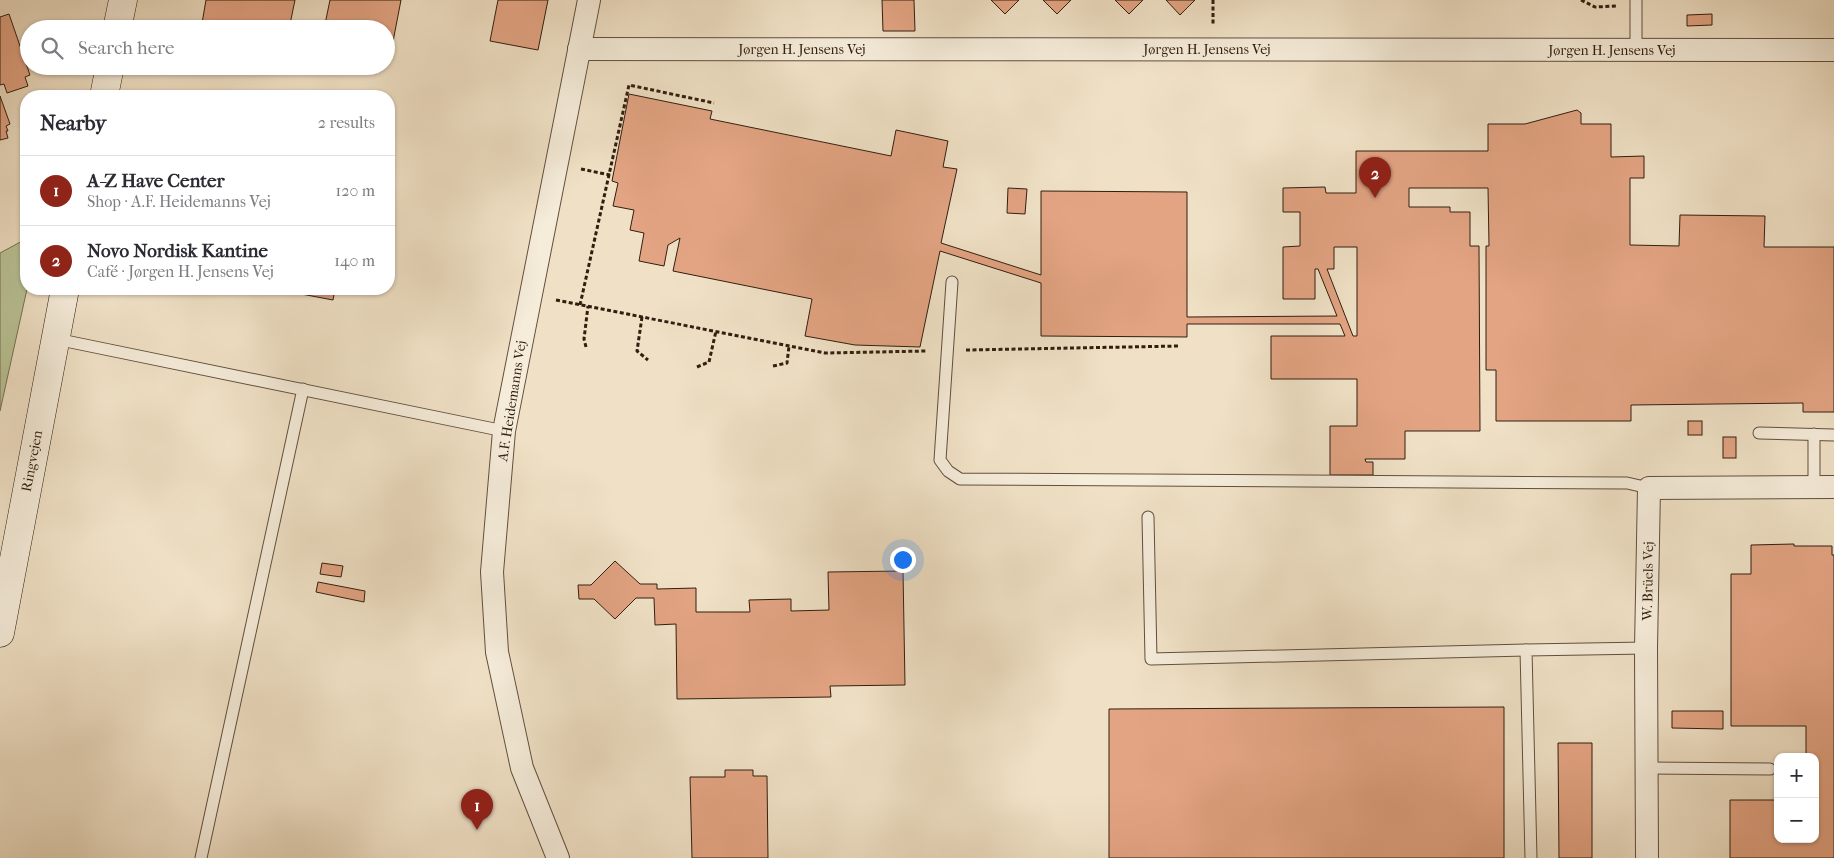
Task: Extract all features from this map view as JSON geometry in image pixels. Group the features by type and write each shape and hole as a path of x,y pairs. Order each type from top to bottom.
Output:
{"main road":[{"path":"120,20 123,0"},
{"path":"105,90 108,75"},
{"name":"Ringvejen","path":"0,633 64,295"}],"street":[{"name":"A.F. Heidemanns Vej","path":"558,858 522,768 497,652 492,572 504,431 589,0"},
{"name":"Jørgen H. Jensens Vej","path":"580,49 1834,50"},
{"path":"1649,488 1824,487"},
{"name":"W. Brüels Vej","path":"1647,858 1646,648 1649,488"}],"lane":[{"path":"1636,3 1636,50"},
{"path":"952,282 940,460 948,471 960,479 1627,483 1649,488"},
{"path":"55,338 504,431"},
{"path":"201,858 304,390"},
{"path":"1759,433 1834,435"},
{"path":"1814,434 1824,487"},
{"path":"1148,517 1151,659 1646,648"},
{"path":"1526,650 1531,858"},
{"path":"1648,768 1770,769"}],"path":[{"path":"1581,0 1595,7 1636,3"},
{"path":"580,305 629,85 714,103"},
{"path":"531,295 825,353 1180,346"},
{"path":"586,347 584,340 588,306"},
{"path":"642,317 637,351 648,360"},
{"path":"697,367 709,362 716,332"},
{"path":"773,366 787,363 789,346"}],"green space":[{"path":"20,242 20,295 26,295 0,411 0,253"}],"building":[{"path":"206,0 295,0 291,20 203,20"},
{"path":"330,0 401,0 395,31 395,20 326,20"},
{"path":"498,0 548,0 538,50 490,41"},
{"path":"882,0 914,0 915,31 883,31"},
{"path":"991,0 1019,0 1005,14"},
{"path":"1043,0 1071,0 1057,14"},
{"path":"1115,0 1143,0 1129,14"},
{"path":"1166,0 1195,0 1180,15"},
{"path":"9,14 20,46 20,75 30,75 25,77 28,86 7,93 4,84 0,85 0,17"},
{"path":"1712,14 1712,25 1687,26 1687,15"},
{"path":"629,94 712,111 710,119 891,156 896,130 948,141 943,167 957,169 941,243 1041,275 1041,191 1187,192 1187,317 1337,316 1318,269 1315,269 1315,299 1283,299 1283,247 1300,246 1300,212 1283,212 1283,188 1325,187 1326,193 1356,193 1356,151 1488,151 1488,124 1525,124 1577,110 1581,113 1581,124 1611,124 1611,157 1644,156 1644,178 1630,178 1630,245 1679,246 1680,215 1765,216 1764,247 1834,247 1834,412 1803,412 1803,403 1631,405 1631,421 1496,421 1496,370 1486,370 1486,246 1489,246 1488,188 1409,188 1409,207 1450,207 1450,212 1470,212 1470,246 1479,246 1480,431 1405,431 1405,459 1365,459 1366,462 1373,462 1373,475 1330,475 1330,426 1357,426 1357,379 1271,379 1271,336 1345,336 1340,324 1187,324 1187,337 1041,336 1041,283 940,251 920,347 855,345 805,336 812,299 673,271 680,238 668,245 664,266 639,261 644,233 630,230 634,210 613,206 618,183 612,181","holes":["1334,247 1357,247 1357,336 1353,336 1327,269 1334,269"]},
{"path":"0,96 10,124 6,126 8,138 0,140"},
{"path":"1008,188 1027,189 1025,214 1007,213"},
{"path":"307,295 334,295 333,300"},
{"path":"1688,421 1702,421 1702,435 1688,435"},
{"path":"1723,437 1736,437 1736,458 1723,458"},
{"path":"1794,544 1794,546 1832,546 1832,555 1834,555 1834,858 1730,858 1730,800 1774,800 1774,843 1819,843 1819,753 1806,753 1806,726 1731,726 1731,574 1751,574 1751,545"},
{"path":"615,561 640,584 657,584 657,589 696,588 696,612 750,612 749,600 791,599 791,611 829,610 828,572 903,571 905,685 830,686 831,697 677,699 676,624 655,625 654,598 636,598 615,619 594,599 579,599 578,585 591,585"},
{"path":"322,563 343,566 341,577 320,574"},
{"path":"318,582 365,591 364,602 316,592"},
{"path":"1504,707 1504,858 1109,858 1109,709"},
{"path":"1672,711 1723,711 1723,729 1672,728"},
{"path":"1558,743 1592,743 1592,858 1559,858"},
{"path":"725,770 753,770 753,776 767,776 768,858 692,858 690,777 725,777"}],"place":[{"name":"Novo Nordisk Kantine","path":"1375,198"},
{"name":"A-Z Have Center","path":"477,830"}]}
